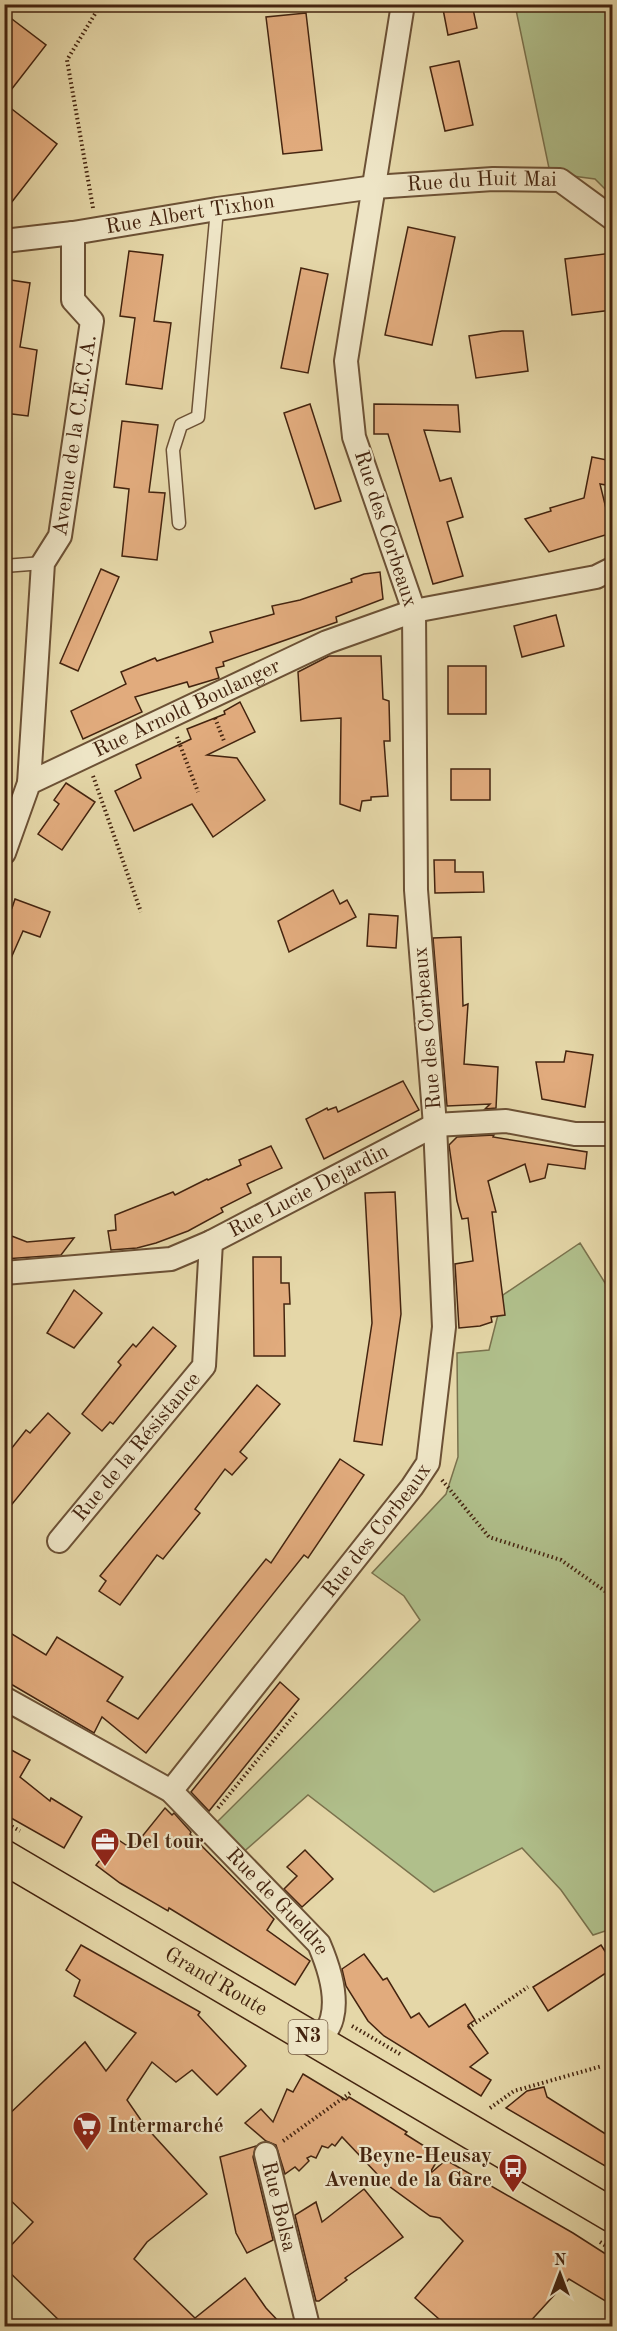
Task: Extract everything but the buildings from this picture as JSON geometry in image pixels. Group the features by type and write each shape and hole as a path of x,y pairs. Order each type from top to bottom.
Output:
{"main road":[{"name":"Grand'Route","path":"4,1857 612,2216"}],"street":[{"name":"Rue des Corbeaux","path":"171,1791 412,1487 428,1463 444,1327 435,1125 416,890 414,611 354,437 346,361 403,4"},
{"name":"Rue du Huit Mai","path":"374,187 493,179 560,180 612,218"},
{"name":"Rue Albert Tixhon","path":"4,241 73,233 217,209 374,187"},
{"name":"Avenue de la C.E.C.A.","path":"29,783 43,562 60,536 92,321 73,300 73,233"},
{"name":"Rue Arnold Boulanger","path":"29,783 327,642 414,611 596,577 612,569"},
{"path":"4,853 29,783"},
{"name":"Rue Lucie Dejardin","path":"4,1273 171,1259 211,1242 435,1125 506,1121 575,1134 612,1134"},
{"name":"Rue de la Résistance","path":"58,1541 204,1366 211,1242"},
{"name":"Rue de Gueldre","path":"4,1698 171,1791 319,1944 327,1962 332,1990 333,2016 319,2043"},
{"name":"Rue Bolsa","path":"266,2154 308,2326"}],"lane":[{"path":"179,523 173,450 181,425 198,417 217,209"},
{"path":"4,566 43,562"}],"path":[{"path":"97,229 67,60 101,4"},
{"path":"169,717 198,792"},
{"path":"86,756 141,912"},
{"path":"428,1463 489,1537 561,1560 612,1596"},
{"path":"204,1825 296,1713"},
{"path":"468,2028 528,1987"},
{"path":"490,2108 514,2091 602,2066"},
{"name":"Rue Bolsa","path":"266,2154 350,2092"}],"green space":[{"path":"515,5 612,5 612,196 595,179 550,173"},
{"path":"580,1243 612,1294 612,1930 593,1935 561,1890 522,1848 434,1892 308,1795 240,1855 213,1826 420,1620 404,1596 372,1573 446,1494 458,1457 457,1353 489,1350 503,1295"}],"place":[{"name":"Del tour","path":"105,1868"},
{"name":"Intermarché","path":"87,2152"},
{"name":"Beyne-Heusay Avenue de la Gare","path":"513,2194"}]}
